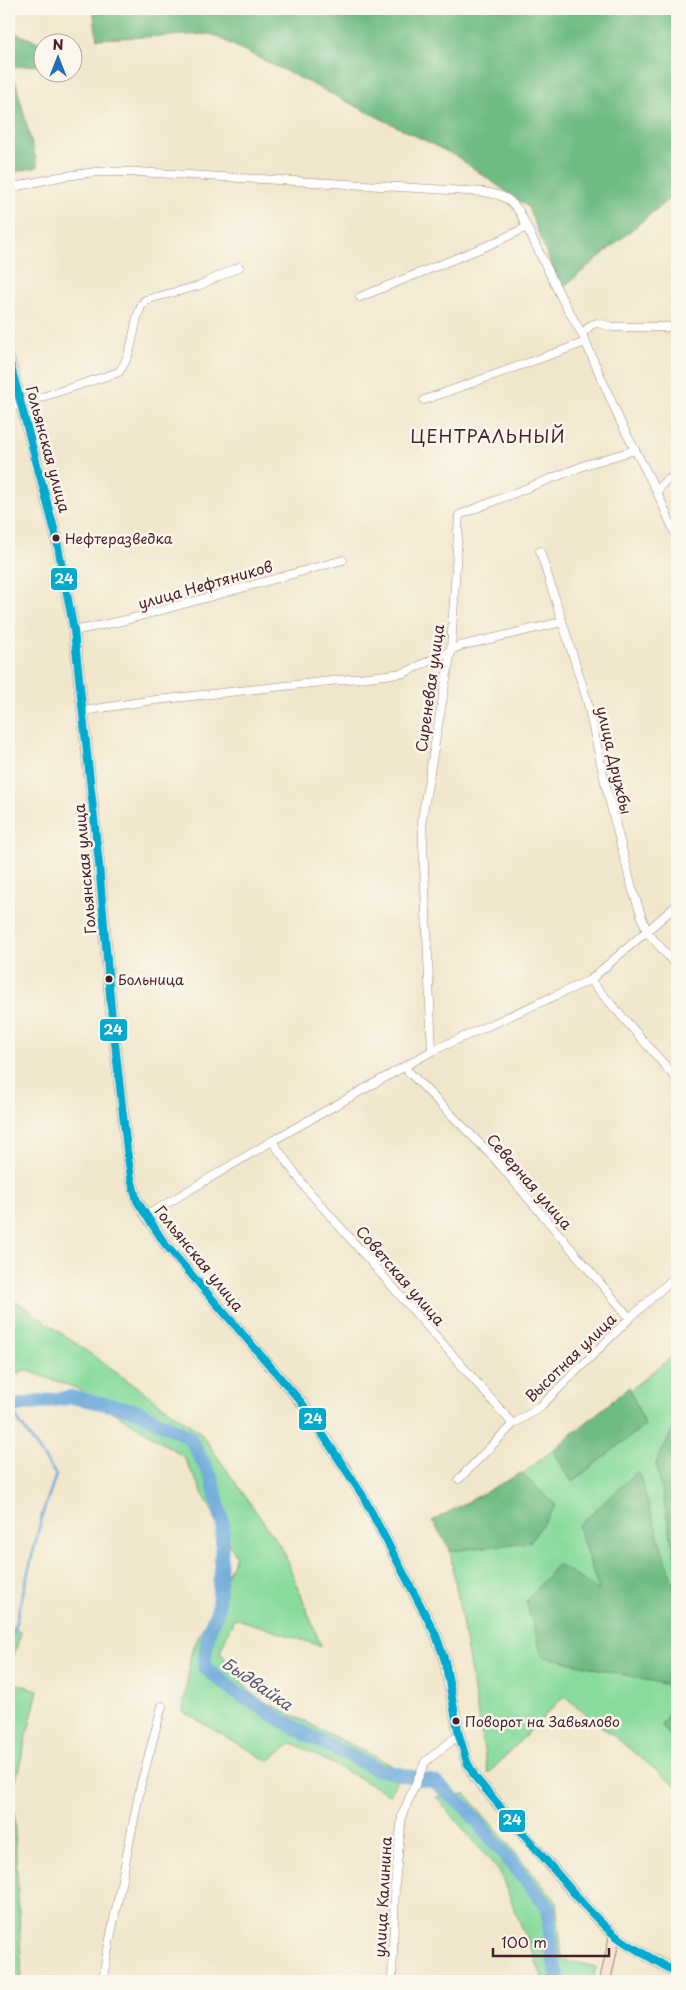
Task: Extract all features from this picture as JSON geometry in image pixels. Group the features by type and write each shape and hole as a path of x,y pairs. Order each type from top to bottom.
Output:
{"main road":[{"name":"Гольянская улица","path":"9,359 56,536 74,631 100,873 111,1008 128,1150 138,1201 165,1244 302,1403 363,1496 436,1635 445,1661 459,1735 467,1762 475,1778 584,1905 616,1935 677,1973"},
{"path":"605,1981 616,1935"}],"street":[{"path":"9,188 95,172 138,172 484,192 500,195 511,200 527,227 562,299 584,338 677,538"},
{"path":"360,297 489,245 527,227"},
{"path":"9,407 119,372 127,361 139,312 145,300 198,286 239,267"},
{"path":"424,400 584,338 591,325 597,323 613,326 677,328"},
{"name":"Сиреневая улица","path":"432,1051 422,819 451,650 459,515 588,464 635,450"},
{"path":"657,492 664,482 677,475"},
{"name":"улица Дружбы","path":"540,551 587,700 623,851 647,932 677,966"},
{"name":"улица Нефтяников","path":"74,631 126,620 343,560"},
{"path":"83,710 404,673 460,646 562,622"},
{"path":"146,1216 272,1141 432,1051 590,980 677,905"},
{"path":"590,980 677,1079"},
{"name":"Северная улица","path":"404,1067 494,1158 630,1318"},
{"name":"Советская улица","path":"272,1141 305,1187 513,1424"},
{"name":"Высотная улица","path":"459,1479 513,1424 539,1408 630,1318 677,1275"},
{"path":"103,1981 141,1784 162,1706"},
{"name":"улица Калинина","path":"392,1981 395,1885 402,1815 425,1762 459,1735"}],"green space":[{"path":"93,9 677,9 677,192 561,289 528,207 456,156 211,34 97,39"},
{"path":"9,31 32,39 32,66 9,67"},
{"path":"15,80 38,167 9,173 9,81"},
{"path":"9,1296 200,1432 283,1550 321,1646 234,1618 220,1652 254,1696 401,1770 390,1795 293,1743 268,1761 183,1712 191,1653 236,1556 183,1456 76,1388 25,1370 9,1377"},
{"path":"677,1353 677,1787 564,1696 488,1774 447,1533"},
{"path":"629,1387 645,1425 572,1482 553,1450"},
{"path":"677,1421 677,1566 656,1463"},
{"path":"638,1471 677,1596 677,1687 542,1656 526,1601 558,1564 599,1591 578,1526"},
{"path":"521,1473 556,1505 530,1542 451,1551 432,1521"},
{"path":"9,1625 21,1633 9,1670"},
{"path":"9,1674 10,1682 38,1690 13,1792 22,1981 9,1978"},
{"path":"677,1703 677,1748 661,1724"},
{"path":"466,1794 556,1901 562,1959 596,1967 593,1981 544,1981 499,1871 436,1797"}],"waterway":[{"name":"Быдвайка","path":"9,1407 71,1397 135,1410 189,1437 212,1479 223,1524 218,1609 208,1634 204,1667 237,1693 300,1731 376,1769 435,1782 467,1809 548,1907 551,1949 558,1981"},
{"path":"9,1407 56,1475 43,1512 9,1650"},
{"path":"9,1682 12,1704 9,1726"},
{"path":"9,1975 10,1981"}],"transit line":[{"name":"24","path":"9,359 56,536 74,631 99,864 111,1008 127,1150 137,1201 165,1244 302,1403 363,1496 436,1635 445,1661 459,1735 467,1762 475,1777 603,1925 631,1946 677,1973"}],"place":[{"name":"Нефтеразведка","path":"56,538"},
{"name":"Больница","path":"109,979"},
{"name":"Поворот на Завьялово","path":"456,1721"}],"district":[{"name":"ЦЕНТРАЛЬНЫЙ","path":"488,435"}]}
